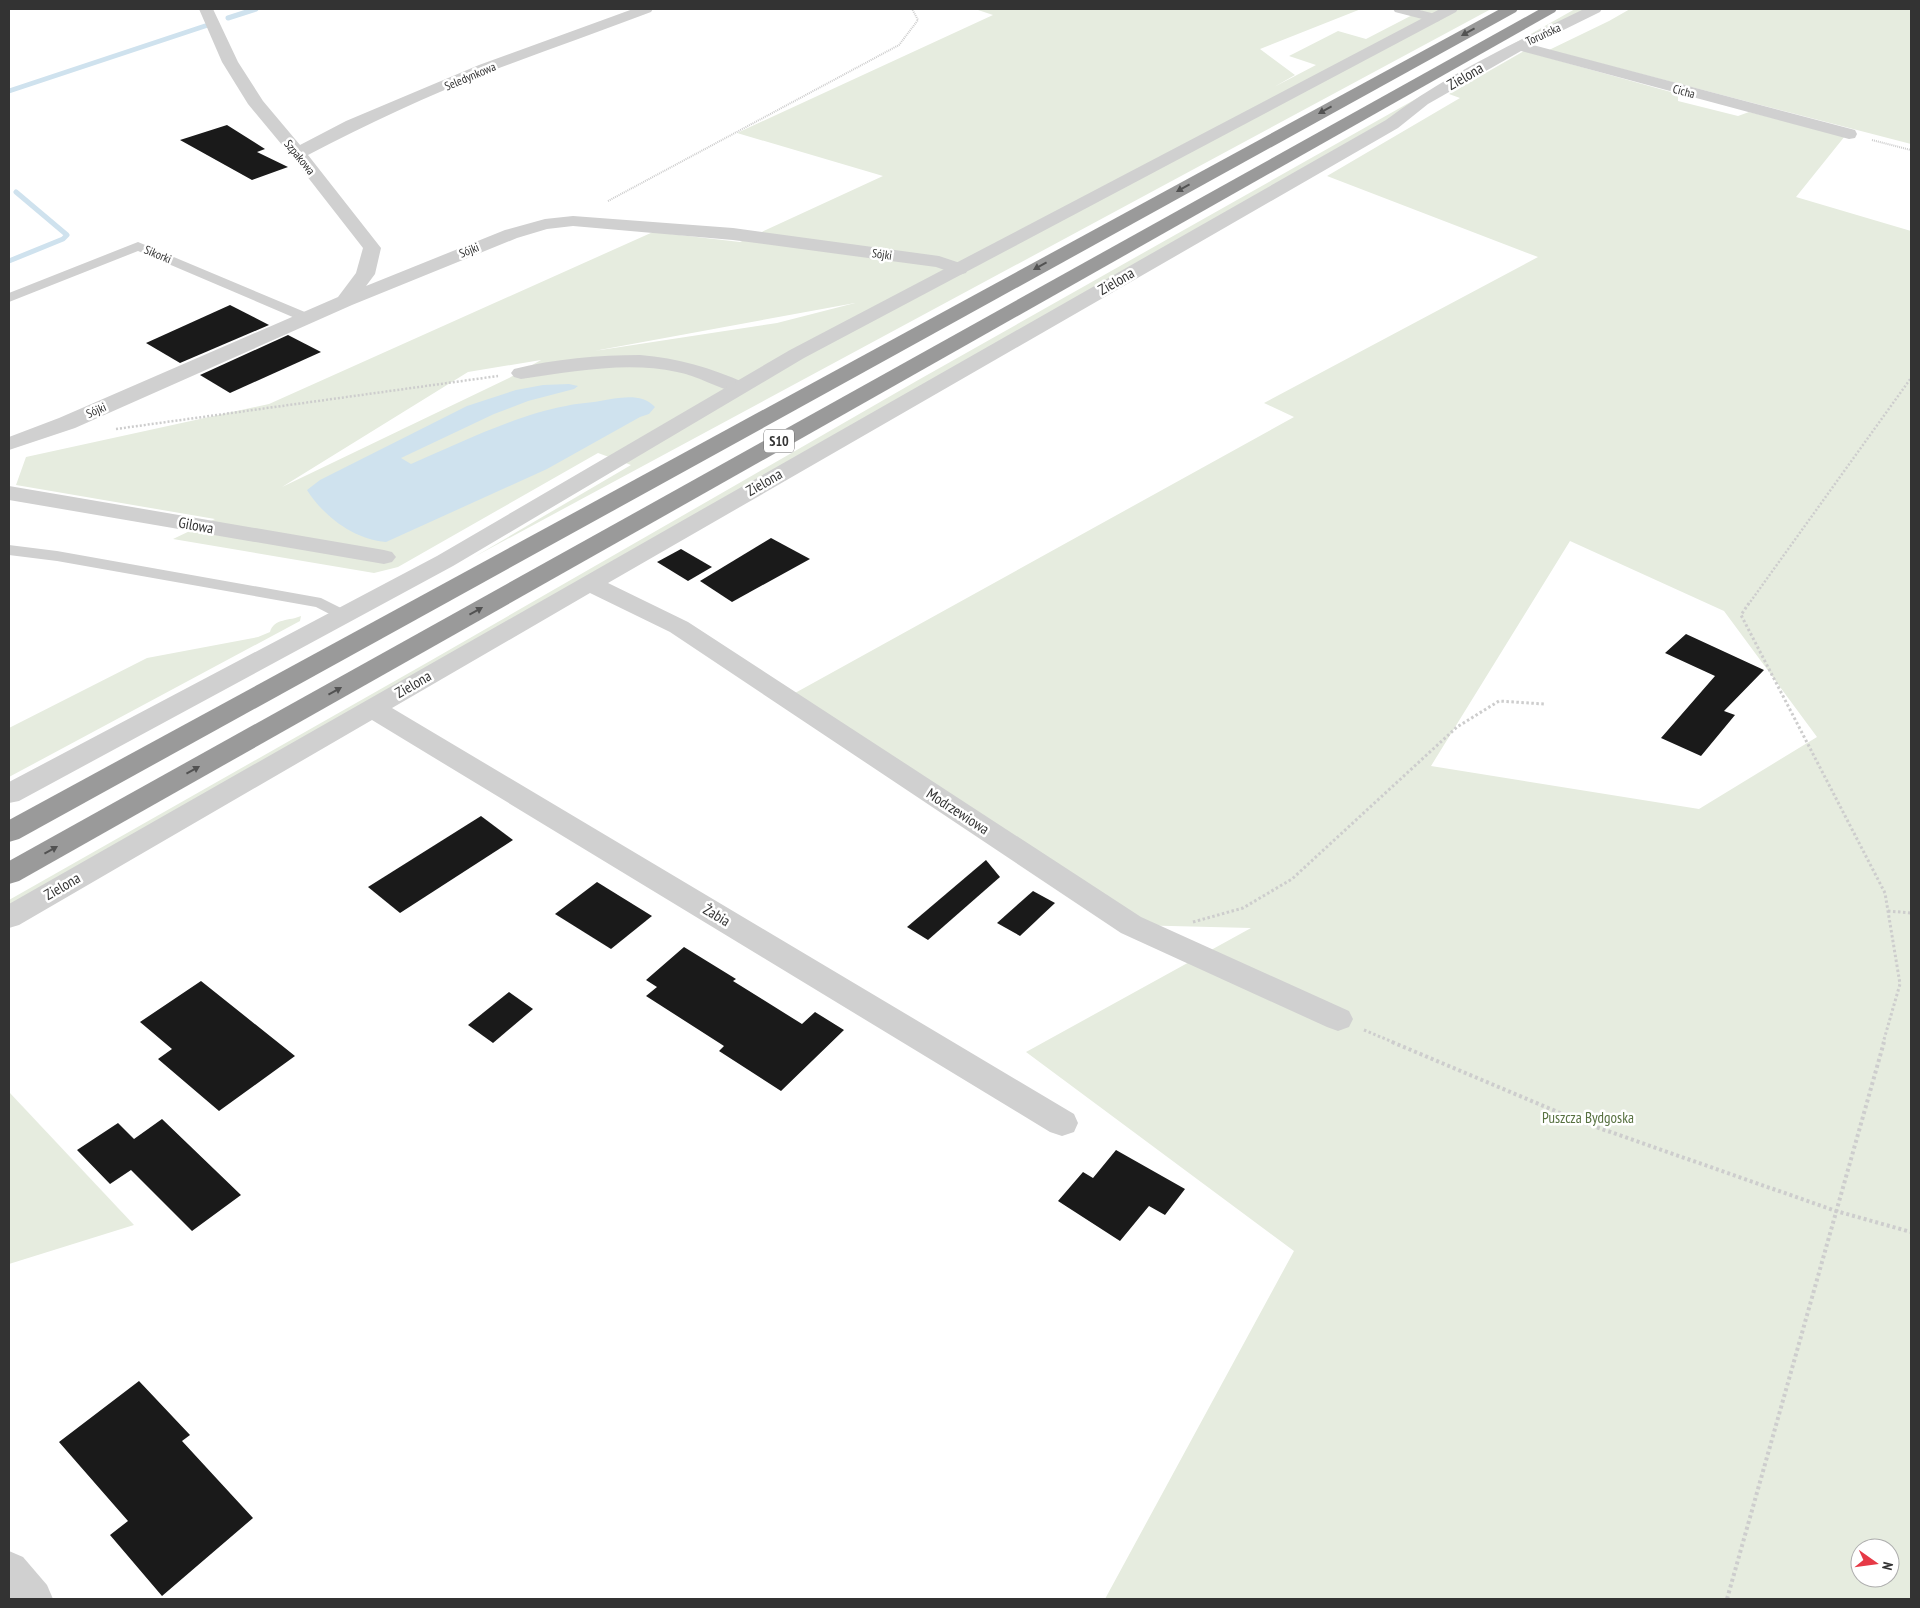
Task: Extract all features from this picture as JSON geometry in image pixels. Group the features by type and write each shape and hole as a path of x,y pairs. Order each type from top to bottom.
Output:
{"highway":[{"name":"S10","path":"9,832 1510,9"},
{"name":"S10","path":"9,874 1550,9"}],"street":[{"name":"Szpakowa","path":"206,9 230,62 256,104 298,153 372,248 365,274 345,301"},
{"name":"Seledynkowa","path":"298,153 352,125 485,68 646,9"},
{"path":"1400,9 1443,13"},
{"name":"Toruńska","path":"1519,46 1595,9"},
{"path":"9,794 445,561 797,354 1443,13"},
{"name":"Cicha","path":"1519,46 1849,134"},
{"name":"Zielona","path":"9,917 1392,124 1422,101 1519,46"},
{"name":"Sójki","path":"9,444 67,423 345,301 511,234 545,224 572,221 733,234 940,262 959,269"},
{"path":"521,373 621,361 652,363 679,366 738,387"},
{"name":"Gilowa","path":"9,493 384,557"},
{"name":"Modrzewiowa","path":"589,583 679,627 1131,925 1338,1019"},
{"name":"Żabia","path":"372,708 1062,1123"},
{"path":"9,1571 33,1599"}],"lane":[{"name":"Sikorki","path":"9,298 138,246 307,318"},
{"path":"9,550 57,556 321,603 343,616"}],"path":[{"path":"572,221 899,44 918,20 912,9"},
{"path":"1849,134 1911,150"},
{"path":"112,430 521,373"},
{"path":"1727,1599 1900,984 1885,893 1741,615 1911,378"},
{"path":"1187,924 1244,908 1292,878 1458,727 1499,701 1544,704"},
{"path":"1888,911 1911,913"},
{"path":"1338,1019 1579,1121 1836,1211 1911,1232"}],"green space":[{"path":"975,9 1361,9 1260,49 1295,75 1274,87 1316,65 1289,56 1338,31 1366,39 1424,9 1491,9 474,557 631,465 598,453 398,567 374,573 173,539 215,519 16,485 26,457 269,404 653,232 740,242 883,176 737,133 993,15","holes":["855,303 777,323 594,351","541,360 509,378 282,487 468,372"]},
{"path":"1575,9 1588,9 1566,19 9,909 9,900 430,661 920,379"},
{"path":"1630,9 1911,9 1911,144 1549,50"},
{"name":"Puszcza Bydgoska","path":"1524,51 1678,94 1678,101 1738,116 1749,112 1845,136 1796,197 1911,231 1911,1599 1105,1599 1294,1251 1026,1052 1251,928 1131,925 786,698 1294,417 1264,403 1538,257 1327,176 1460,98 1449,94","holes":["1570,541 1724,611 1817,737 1699,809 1431,766"]},
{"path":"301,616 300,621 9,777 9,728 147,658 258,637 270,632 272,627 279,622"},
{"path":"9,1092 134,1225 9,1264"}],"water":[{"path":"569,384 578,386 574,389 528,401 494,414 401,458 411,464 507,423 547,410 570,405 629,397 643,399 655,407 649,414 640,417 547,469 386,542 363,537 341,525 322,509 307,490 320,480 467,406 516,390 543,385"}],"building":[{"path":"227,125 265,149 257,152 288,167 252,180 180,140"},
{"path":"230,305 269,325 180,363 146,343"},
{"path":"288,335 321,352 230,393 200,375"},
{"path":"771,538 810,559 732,602 700,581"},
{"path":"681,549 712,567 688,581 657,562"},
{"path":"1686,634 1764,670 1724,711 1735,715 1701,756 1661,738 1715,676 1665,653"},
{"path":"481,816 513,840 400,913 368,887"},
{"path":"986,860 1000,877 928,940 907,927"},
{"path":"597,882 652,916 611,949 555,914"},
{"path":"1033,891 1055,903 1020,936 997,923"},
{"path":"684,947 736,979 733,981 802,1024 815,1012 844,1030 781,1091 719,1051 724,1046 646,996 657,987 646,980"},
{"path":"201,981 295,1056 219,1111 158,1059 172,1049 140,1022"},
{"path":"509,992 533,1009 493,1043 468,1025"},
{"path":"162,1119 241,1195 192,1231 131,1170 110,1184 77,1150 118,1123 134,1139"},
{"path":"1116,1150 1185,1189 1165,1215 1149,1206 1120,1241 1058,1201 1083,1172 1093,1178"},
{"path":"139,1381 190,1435 182,1441 253,1518 162,1596 110,1535 128,1521 59,1442"}],"waterway":[{"path":"228,18 256,9"},
{"path":"9,91 205,26"},
{"path":"9,261 63,239 67,235 16,192"}]}
